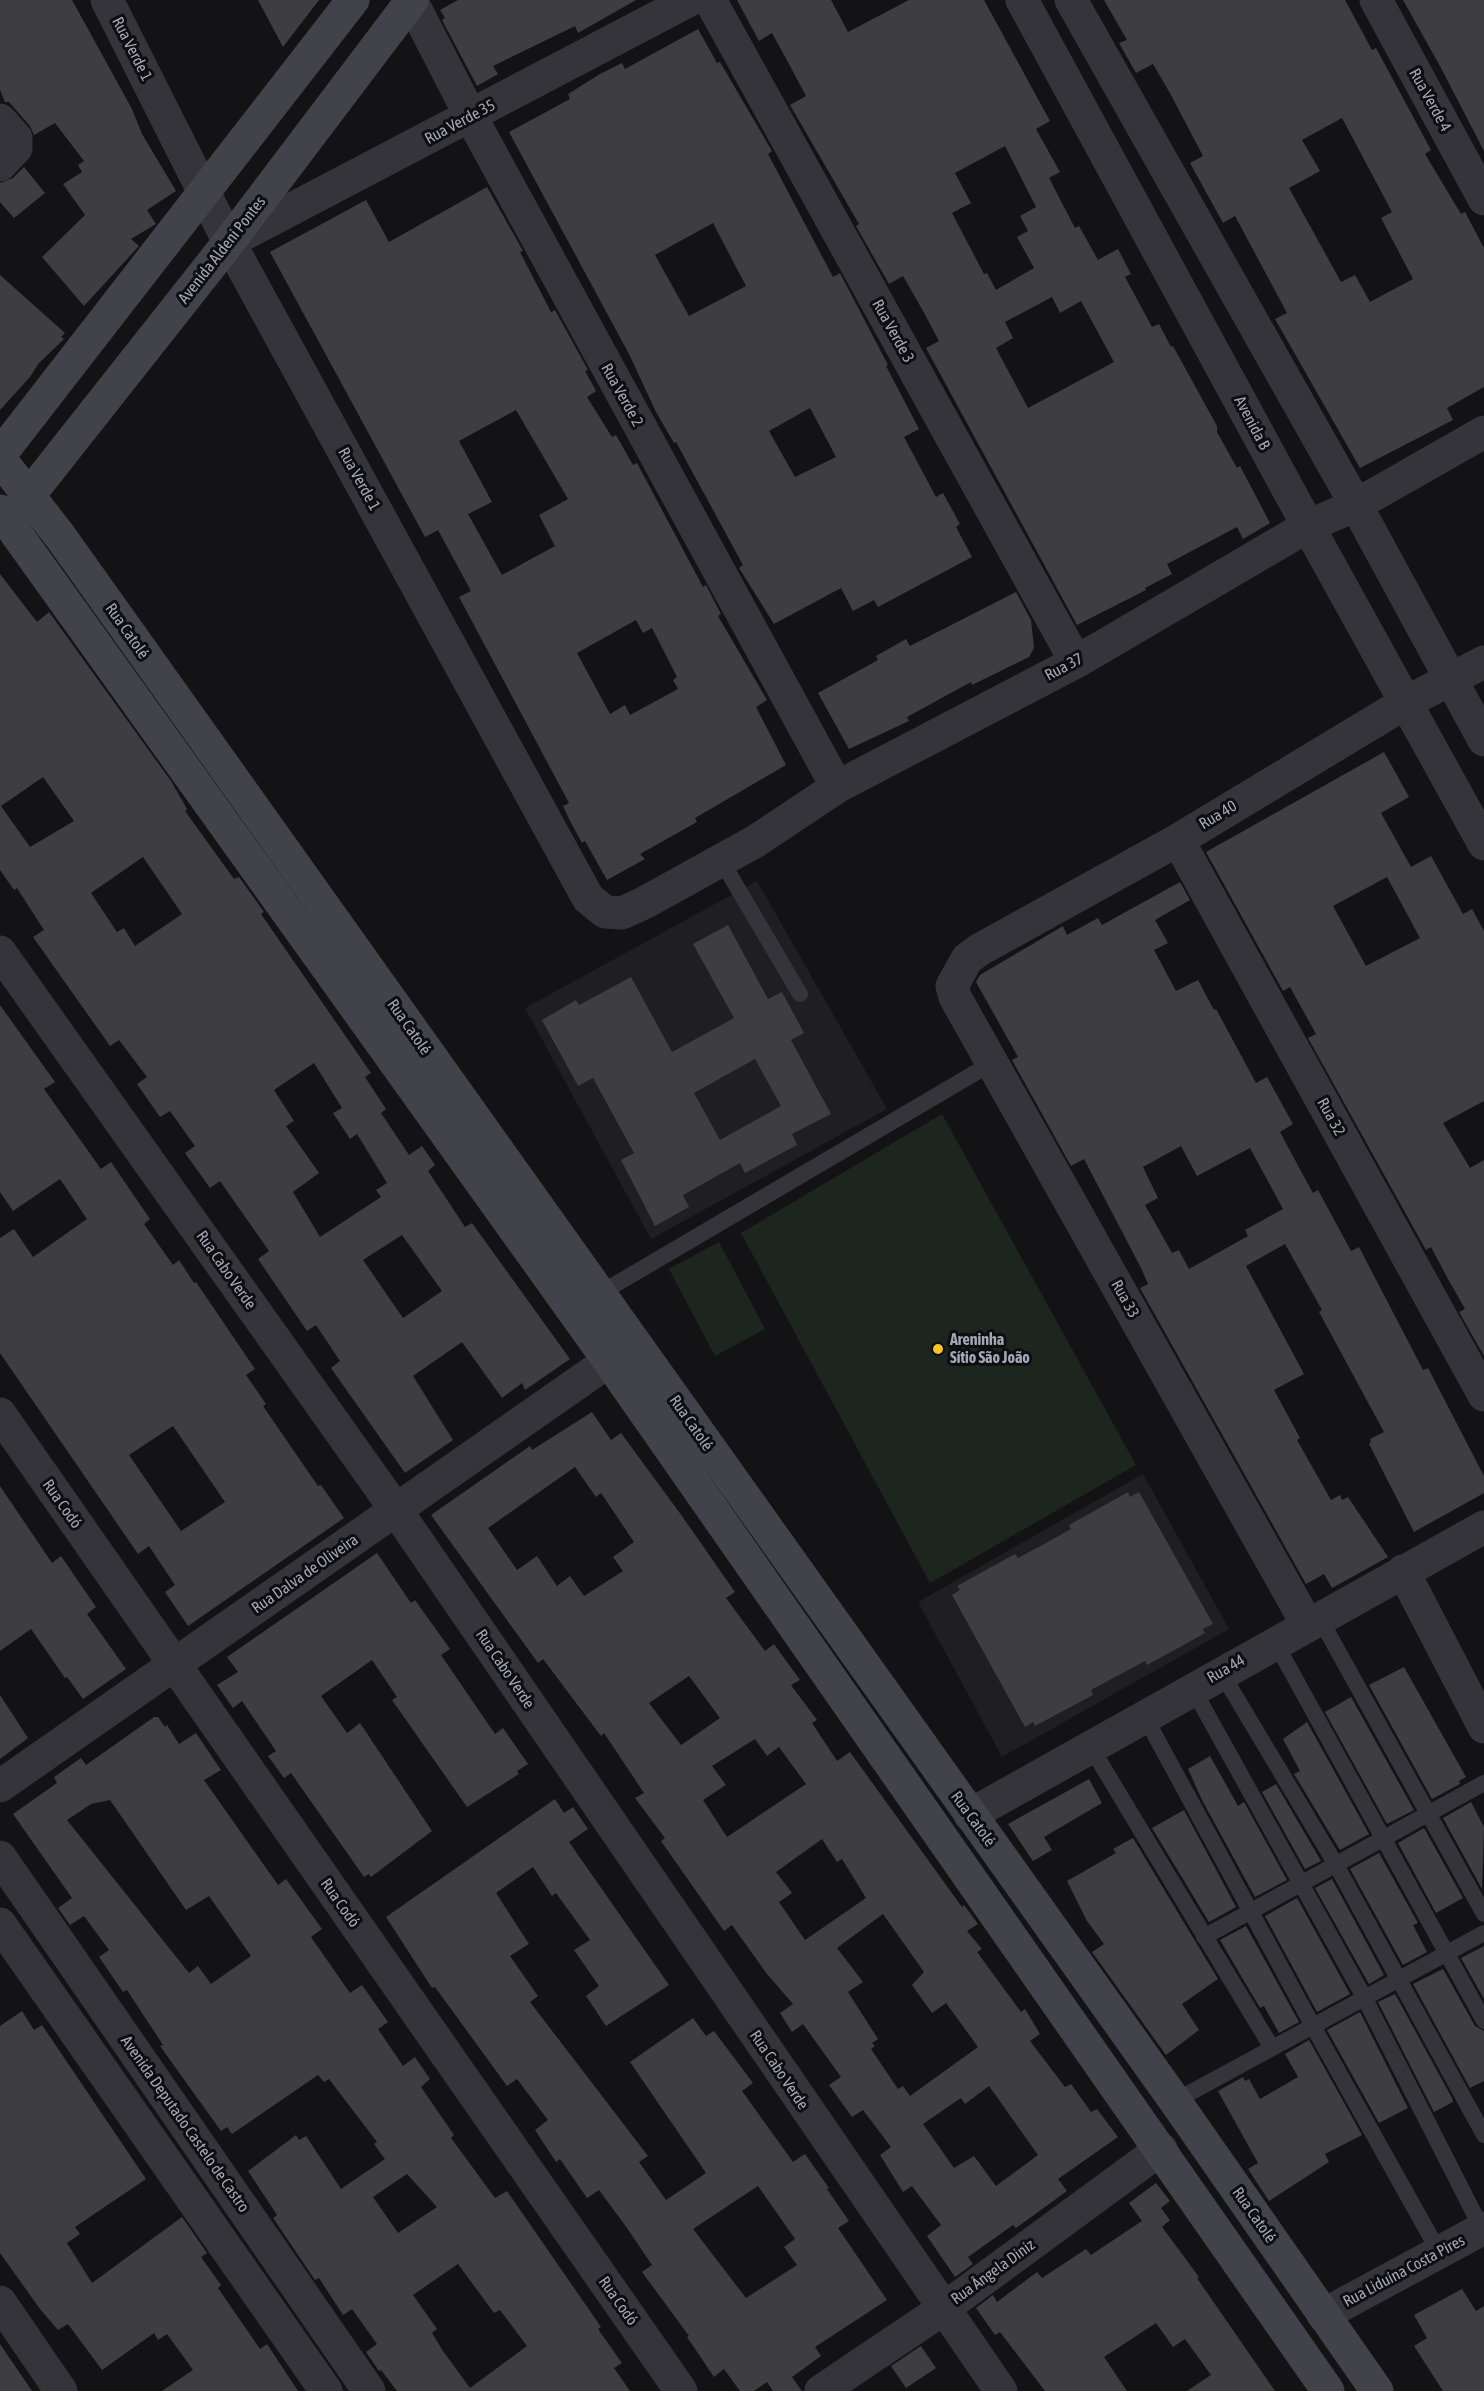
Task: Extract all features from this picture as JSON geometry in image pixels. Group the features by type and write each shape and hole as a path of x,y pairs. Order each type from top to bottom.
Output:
{"street":[{"name":"Rua Verde 1","path":"106,0 229,242 588,898 605,912 622,913 644,903"},
{"path":"0,457 353,0"},
{"name":"Rua Verde 2","path":"411,0 471,117 837,788"},
{"name":"Avenida Aldeni Pontes","path":"3,521 28,496 229,242 411,0"},
{"name":"Rua Verde 35","path":"229,242 471,117 690,0"},
{"name":"Rua Verde 3","path":"710,0 1076,662"},
{"name":"Avenida B","path":"1022,0 1484,844"},
{"path":"1071,0 1356,504 1484,740"},
{"name":"Rua Verde 4","path":"1376,0 1484,199"},
{"path":"0,120 16,138 16,148 0,165"},
{"name":"Rua 37","path":"644,903 756,841 837,788 1076,662 1308,526 1356,504 1484,432"},
{"name":"Rua Catolé","path":"0,457 1175,2101 1377,2391"},
{"name":"Rua Catolé","path":"3,521 609,1361 1328,2391"},
{"name":"Rua 40","path":"957,973 967,959 979,950 1178,840 1405,703 1484,662"},
{"name":"Rua 32","path":"1178,840 1484,1395"},
{"name":"Rua Cabo Verde","path":"0,952 396,1510 1001,2391"},
{"name":"Rua 33","path":"957,973 952,986 955,997 1313,1620"},
{"name":"Rua Dalva de Oliveira","path":"0,1786 609,1361"},
{"name":"Rua Codó","path":"0,1414 681,2391"},
{"name":"Rua 44","path":"970,1815 1092,1749 1313,1620 1484,1527"},
{"path":"1403,1571 1484,1728"},
{"name":"Avenida Deputado Castelo de Castro","path":"0,1857 369,2391"},
{"path":"0,1924 326,2391"},
{"name":"Rua Ângela Diniz","path":"821,2391 943,2309 1161,2149"},
{"name":"Rua Liduína Costa Pires","path":"1323,2315 1483,2229"},
{"path":"0,2302 60,2391"}],"lane":[{"path":"721,860 800,994"},
{"path":"599,1294 992,1062"},
{"path":"1313,1620 1430,1813 1484,1914"},
{"path":"1275,1642 1484,2021"},
{"path":"1221,1672 1335,1863 1484,2136"},
{"path":"1193,1689 1364,1997 1483,2229"},
{"path":"1145,1717 1439,2252"},
{"path":"1092,1749 1272,2048"},
{"path":"1204,1937 1484,1783"},
{"path":"1175,2101 1272,2048 1314,2028 1364,1997 1400,1980 1484,1933"}],"shaded area":[{"path":"757,881 887,1109 651,1239 525,1008"},
{"name":"Areninha Sítio São João","path":"942,1114 1136,1465 930,1583 741,1233"},
{"path":"719,1242 765,1329 715,1356 669,1269"},
{"path":"1143,1474 1229,1629 1002,1757 918,1602"}],"building":[{"path":"0,0 72,0 132,109 142,134 176,191 147,210 156,224 131,239 139,246 84,306 42,257 85,215 63,184 82,172 78,165 84,161 55,123 34,135 30,126 9,102 5,102 0,90"},
{"path":"258,0 319,0 283,47"},
{"path":"458,0 636,0 578,33 575,26 493,66 498,74 477,86 442,20 445,18 440,10"},
{"path":"737,0 831,0 848,32 909,0 984,0 1050,121 1036,129 1060,172 1049,178 1075,228 1079,226 1098,260 1118,249 1131,274 1125,277 1152,327 1159,324 1171,347 1173,346 1217,426 1217,432 1237,468 1240,466 1270,523 1243,539 1237,527 1167,564 1172,574 1145,588 1146,590 1077,625 926,348 939,341 922,309 903,276 889,284 856,226 859,224 790,105 806,96 789,64 772,33 759,41","holes":["1005,146 1036,207 1020,216 1028,231 1017,237 1034,268 996,290 987,273 984,274 952,213 971,203 955,173","1052,297 1060,313 1081,301 1114,362 1028,408 996,348 1013,338 1005,322"]},
{"path":"1104,0 1345,0 1372,50 1376,48 1431,150 1425,154 1461,214 1465,212 1484,248 1484,387 1447,408 1453,420 1360,468 1275,319 1287,313 1235,216 1223,223 1190,163 1203,156 1171,95 1153,64 1136,73 1119,43 1127,40","holes":["1342,118 1392,212 1381,218 1413,279 1370,302 1355,275 1341,282 1289,188 1320,171 1302,140"]},
{"path":"1403,0 1484,0 1484,151 1441,68"},
{"path":"698,29 772,151 768,154 833,277 840,273 888,365 886,366 919,429 904,437 936,497 943,493 960,524 956,527 972,557 878,607 874,600 853,611 841,588 774,624 739,568 743,565 676,442 674,443 656,412 629,354 509,132 570,99 568,94 600,74 622,63 625,69","holes":["713,223 746,286 689,316 655,255","810,408 836,457 795,477 769,431"]},
{"path":"24,167 45,193 14,218 0,202 0,183 13,178"},
{"path":"487,187 523,251 520,252 551,312 555,310 588,370 585,371 596,391 587,397 612,437 616,435 633,465 637,463 703,587 706,585 721,614 718,616 767,700 756,707 786,765 695,818 697,822 640,854 645,859 607,880 585,841 582,843 570,821 563,806 569,803 459,597 471,591 438,530 425,537 270,252 366,200 389,242","holes":["516,410 568,499 539,515 555,546 502,575 468,514 492,502 459,441","636,620 643,633 652,628 677,677 673,680 678,689 630,715 625,705 610,714 577,653"]},
{"path":"0,275 65,333 61,337 64,339 39,363 30,377 0,410"},
{"path":"0,574 37,622 49,612 171,781 187,809 185,811 234,879 239,877 264,912 261,914 371,1073 365,1077 386,1109 381,1113 409,1155 422,1146 435,1165 428,1171 465,1227 472,1223 570,1359 525,1390 522,1383 502,1398 462,1342 413,1376 453,1440 405,1473 331,1368 340,1361 316,1325 307,1331 258,1259 269,1251 220,1181 210,1188 185,1153 195,1146 170,1111 160,1117 137,1084 147,1077 119,1040 110,1046 33,937 44,930 17,888 14,890 0,870","holes":["43,777 74,821 30,847 1,806","143,857 182,914 135,946 124,928 117,932 91,893","314,1063 342,1108 333,1113 350,1139 357,1134 387,1183 376,1190 381,1197 320,1237 293,1192 319,1173 286,1126 294,1121 274,1090","402,1235 442,1291 403,1318 363,1260"]},
{"path":"1016,592 1031,620 1034,648 1029,657 972,685 971,682 907,717 909,721 849,749 818,693 878,660 876,656 906,639 910,646"},
{"path":"1384,752 1409,797 1381,813 1411,867 1431,856 1463,914 1472,909 1484,931 1484,1101 1443,1123 1470,1168 1484,1160 1484,1356 1459,1312 1465,1309 1431,1247 1426,1250 1308,1038 1316,1034 1290,987 1283,991 1206,852","holes":["1387,877 1420,938 1366,966 1333,906"]},
{"path":"1180,882 1190,900 1155,920 1168,943 1154,950 1176,991 1198,980 1256,1083 1267,1077 1293,1124 1280,1132 1302,1173 1313,1193 1318,1190 1351,1251 1359,1247 1423,1370 1428,1368 1484,1476 1484,1493 1414,1532 1369,1444 1370,1439 1384,1432 1319,1312 1322,1310 1285,1244 1246,1266 1304,1374 1274,1390 1300,1438 1297,1440 1331,1500 1340,1495 1342,1500 1348,1497 1388,1557 1332,1588 1324,1574 1306,1584 1140,1288 1148,1284 1084,1159 1071,1166 1012,1060 1018,1057 976,982 980,975 1063,926 1067,935 1098,918 1102,925","holes":["1181,1146 1197,1176 1250,1148 1283,1209 1245,1230 1248,1236 1189,1269 1179,1250 1172,1253 1145,1205 1158,1198 1143,1167"]},
{"path":"728,925 768,999 782,992 804,1033 791,1040 831,1114 792,1134 797,1145 745,1173 740,1163 683,1195 689,1207 655,1226 621,1160 634,1153 593,1078 578,1086 542,1020 576,1000 579,1005 631,977 672,1052 734,1018 693,944","holes":["755,1059 781,1106 720,1140 694,1093"]},
{"path":"0,1005 55,1082 44,1089 101,1169 111,1162 150,1219 144,1224 173,1265 179,1260 194,1283 196,1282 255,1369 246,1375 266,1404 263,1406 318,1486 321,1485 344,1518 188,1626 165,1592 175,1585 149,1546 138,1554 0,1353 0,1238 14,1229 33,1257 87,1219 60,1179 13,1211 0,1192","holes":["173,1426 225,1502 181,1531 129,1455"]},
{"path":"592,1412 611,1440 621,1433 735,1592 726,1598 765,1651 774,1644 800,1680 791,1685 817,1720 812,1723 837,1761 850,1752 962,1907 964,1905 978,1924 967,1931 982,1949 977,1952 1021,2012 1025,2009 1040,2034 1030,2041 1065,2087 1071,2084 1091,2112 1097,2109 1118,2137 1058,2179 1067,2191 1016,2228 1013,2225 968,2257 973,2264 955,2277 927,2236 941,2225 912,2186 903,2192 880,2155 891,2147 863,2110 852,2117 829,2085 841,2077 803,2024 792,2032 780,2013 793,2004 767,1974 732,1925 724,1931 661,1841 665,1838 635,1798 644,1793 604,1733 601,1736 543,1659 538,1663 431,1515 530,1446 532,1450","holes":["575,1467 596,1497 601,1493 634,1542 613,1557 623,1571 584,1596 570,1576 557,1586 537,1556 517,1570 488,1528","689,1676 720,1718 681,1745 649,1703","755,1739 767,1756 779,1747 806,1784 727,1837 703,1800 726,1785 712,1766","822,1839 837,1862 842,1859 866,1898 805,1940 779,1902 792,1893 776,1872","883,1914 924,1972 912,1985 932,2013 946,2003 978,2047 910,2096 903,2086 898,2089 871,2049 875,2046 872,2043 878,2039 848,1992 863,1982 837,1948","989,2086 1038,2155 996,2186 974,2156 954,2168 923,2124 961,2098 965,2104"]},
{"path":"0,1486 52,1563 61,1556 96,1607 87,1614 126,1669 83,1699 67,1677 65,1678 31,1629 0,1651"},
{"path":"1128,1492 1130,1497 1139,1492 1213,1624 1203,1629 1205,1633 1147,1665 1145,1661 1091,1690 1093,1695 1035,1726 1033,1722 1025,1727 952,1595 960,1590 957,1586 1015,1554 1018,1558 1046,1543 1071,1529 1069,1525"},
{"path":"377,1553 411,1603 415,1600 450,1649 441,1655 495,1734 503,1728 528,1764 517,1771 519,1774 467,1807 392,1700 397,1697 372,1660 321,1696 347,1733 360,1723 432,1831 371,1877 369,1874 364,1877 291,1773 284,1778 268,1756 276,1751 242,1701 233,1708 217,1685 238,1672 227,1657"},
{"path":"1404,1667 1466,1777 1459,1781 1460,1784 1432,1799 1369,1685"},
{"path":"0,1695 28,1738 0,1759"},
{"path":"1351,1697 1414,1810 1387,1824 1325,1712"},
{"path":"154,1717 158,1717 165,1727 167,1725 179,1744 196,1733 221,1770 204,1780 278,1885 286,1879 322,1929 311,1937 350,1993 362,1985 388,2022 378,2029 403,2066 415,2057 430,2079 421,2087 454,2135 451,2138 495,2198 507,2191 601,2327 598,2329 622,2363 614,2368 630,2391 397,2391 381,2370 379,2371 366,2352 377,2344 352,2309 343,2315 319,2278 315,2280 273,2218 277,2215 248,2171 296,2135 299,2140 306,2136 341,2189 385,2159 374,2144 377,2142 329,2079 324,2082 318,2075 232,2134 227,2127 221,2131 160,2046 163,2045 127,1990 123,1992 99,1957 109,1950 84,1916 70,1925 58,1908 72,1898 13,1814 57,1783 54,1777 81,1758 86,1765","holes":["110,1800 186,1910 209,1896 251,1956 211,1984 198,1966 189,1973 67,1820 91,1804","407,2174 437,2207 398,2233 373,2197","458,2264 494,2313 500,2310 527,2346 470,2388 443,2351 432,2333 437,2329 413,2295"]},
{"path":"1307,1722 1369,1834 1340,1850 1294,1774 1300,1771 1283,1739"},
{"path":"1210,1756 1238,1806 1244,1802 1287,1880 1255,1897 1202,1800 1188,1769"},
{"path":"1089,1779 1102,1803 1044,1837 1052,1850 1033,1861 1008,1824"},
{"path":"1276,1784 1321,1861 1305,1869 1262,1792"},
{"path":"555,1799 564,1813 573,1807 588,1829 569,1842 669,1985 606,2026 586,1996 599,1986 574,1950 590,1940 556,1893 552,1896 533,1867 496,1893 529,1944 510,1956 538,1996 530,2002 648,2156 639,2162 666,2200 706,2173 630,2062 693,2018 706,2036 714,2031 753,2083 742,2091 793,2162 805,2154 829,2188 827,2189 849,2221 838,2228 887,2300 815,2347 821,2356 792,2377 802,2391 773,2391 767,2382 754,2391 740,2391 724,2369 714,2377 687,2337 689,2336 642,2272 652,2265 627,2228 599,2190 587,2198 560,2159 556,2162 535,2130 548,2120 517,2079 507,2086 435,1987 432,1988 386,1917","holes":["758,2186 795,2239 784,2247 797,2265 746,2298 693,2229"]},
{"path":"1471,1802 1484,1827 1482,1889 1443,1818"},
{"path":"1184,1810 1236,1907 1209,1922 1152,1828"},
{"path":"1424,1828 1463,1898 1436,1913 1398,1843"},
{"path":"1133,1838 1218,1979 1182,2004 1199,2030 1166,2055 1092,1952 1104,1944 1087,1921 1067,1881 1116,1853 1113,1849"},
{"path":"1379,1853 1418,1923 1413,1925 1427,1952 1403,1965 1350,1869"},
{"path":"1332,1879 1384,1975 1369,1984 1315,1888"},
{"path":"1297,1898 1350,1994 1317,2012 1265,1916"},
{"path":"1246,1926 1299,2022 1279,2033 1264,2006 1260,2008 1220,1940"},
{"path":"1484,1946 1484,1999 1461,1958"},
{"path":"1443,1969 1475,2026 1484,2031 1484,2081 1470,2088 1413,1984"},
{"path":"1395,1994 1452,2098 1453,2102 1434,2112 1378,2002"},
{"path":"22,2011 34,2030 42,2025 146,2179 75,2227 80,2234 67,2243 92,2283 182,2217 207,2253 201,2257 221,2285 218,2288 260,2349 267,2344 298,2391 162,2391 193,2370 167,2334 158,2340 154,2333 102,2370 68,2324 58,2330 40,2309 0,2253 0,2026"},
{"path":"1360,2012 1408,2108 1379,2123 1327,2030"},
{"path":"1309,2040 1362,2135 1325,2154 1329,2162 1269,2201 1248,2169 1258,2163 1218,2091 1243,2077 1245,2081 1249,2079 1260,2099 1298,2077 1285,2054"},
{"path":"1156,2183 1170,2201 1161,2208 1170,2220 1162,2227 1199,2277 1197,2278 1275,2391 1187,2391 1211,2375 1185,2339 1173,2347 1156,2323 1104,2357 1127,2391 1045,2391 1000,2332 995,2335 976,2308 993,2295 997,2302 1037,2272 1042,2278 1086,2249 1091,2255 1142,2221 1129,2203"},
{"path":"1462,2289 1476,2311 1484,2306 1484,2391 1443,2391 1414,2346 1427,2338 1414,2315"},
{"path":"0,2344 32,2391 0,2391"},
{"path":"921,2346 936,2368 906,2388 891,2366"}],"place":[{"name":"Areninha Sítio São João","path":"938,1349"}]}
